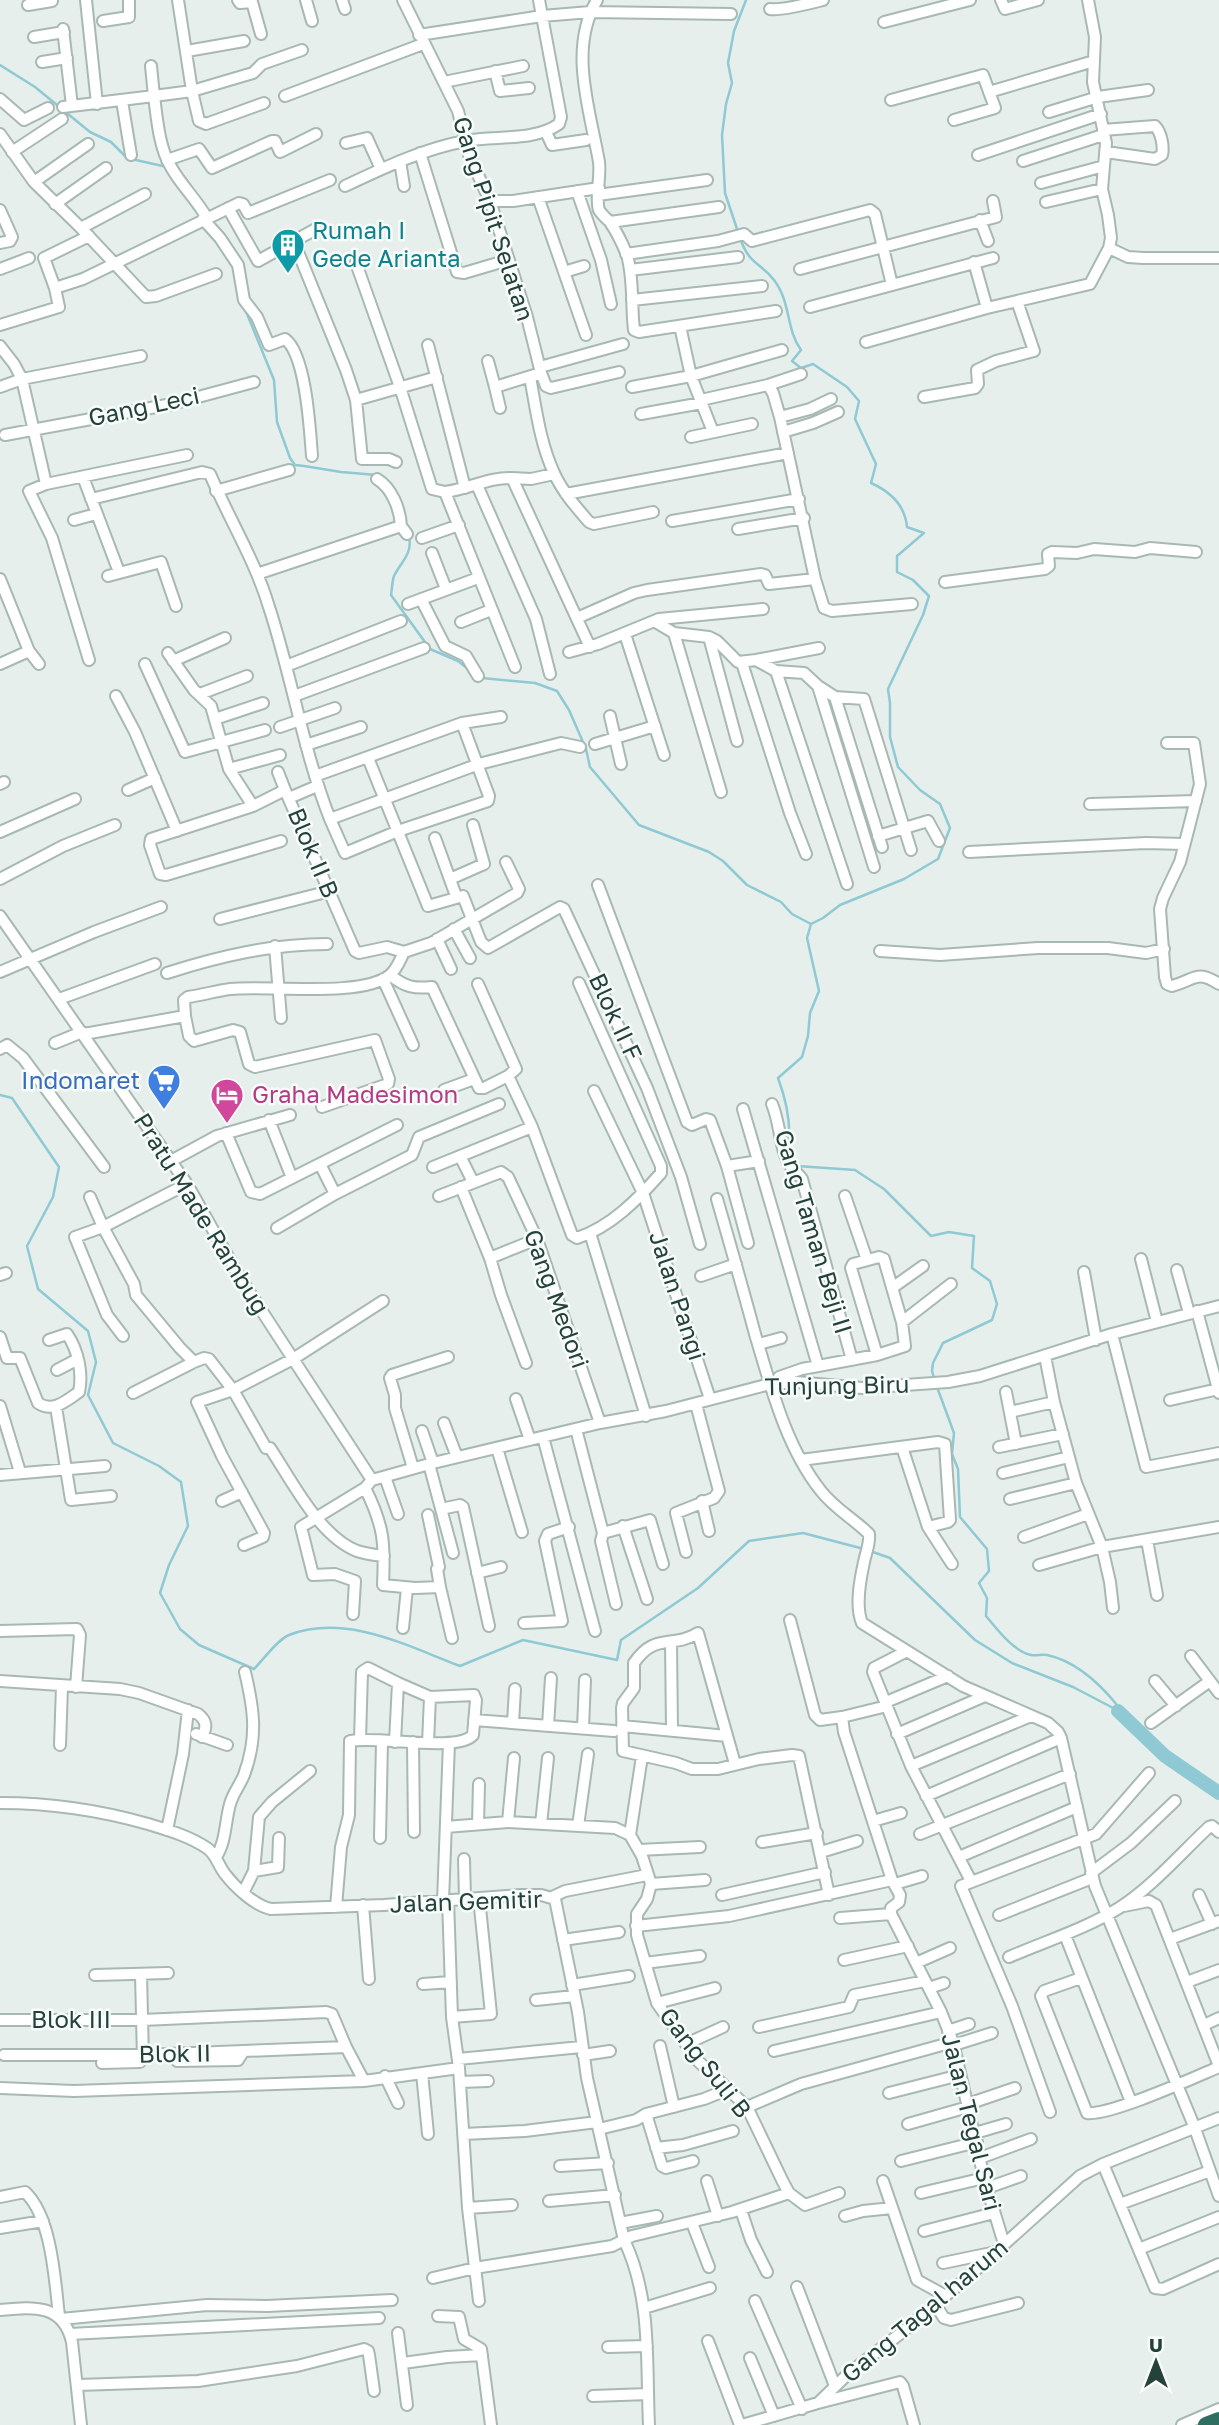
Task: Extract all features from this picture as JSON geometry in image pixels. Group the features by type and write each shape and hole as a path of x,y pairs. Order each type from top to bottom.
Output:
{"highway":[{"path":"1206,2425 1219,2420"}],"street":[{"path":"86,0 97,104"},
{"path":"103,22 130,17 129,0"},
{"path":"178,0 199,121 206,124 264,103"},
{"path":"306,0 312,21"},
{"name":"Gang Pipit Selatan","path":"403,0 458,111 472,166 490,201 527,317 537,372 544,446 554,474 566,494 589,522 594,524 653,512"},
{"path":"345,187 421,153 466,141 546,132 559,124 561,117 539,0"},
{"path":"597,0 584,31 586,96 599,163 600,211 610,222 626,254 636,332 776,310"},
{"path":"770,9 780,10 823,0"},
{"path":"884,22 970,0"},
{"path":"1001,0 1005,9 1038,0"},
{"path":"866,342 987,308 1090,284 1109,248 1111,238 1102,189 1105,152 1101,114 1093,82 1095,37 1087,0"},
{"path":"238,1 252,2 261,34"},
{"path":"28,5 53,4"},
{"path":"285,96 421,39 542,16 590,12 731,14"},
{"path":"34,37 63,30 67,58 66,111"},
{"path":"187,51 244,41"},
{"path":"12,152 66,111 192,91 253,73 262,64 302,50"},
{"path":"43,62 67,58"},
{"path":"989,92 1094,61"},
{"path":"151,66 167,160 194,196 205,219 238,265 244,300 257,317 268,345 288,339 298,363 306,394 312,456"},
{"path":"444,82 523,66"},
{"path":"495,71 500,91 529,88"},
{"path":"891,100 983,75 995,108 954,120"},
{"path":"1049,112 1098,97 1148,90"},
{"path":"0,99 24,120 48,108"},
{"path":"121,101 131,155"},
{"path":"978,155 1101,114"},
{"path":"1023,161 1103,132 1155,126 1159,131 1163,150 1160,157 1155,159 1105,152"},
{"path":"546,132 552,145 586,140"},
{"path":"0,134 34,182 144,296 148,298 216,274"},
{"path":"167,160 199,149 210,167 214,168 272,141 275,141 281,152 316,134"},
{"path":"346,144 367,138 381,169"},
{"path":"34,182 88,144"},
{"path":"421,153 457,272 464,273 508,260"},
{"path":"400,161 404,186"},
{"path":"1041,183 1104,166"},
{"path":"55,204 106,168"},
{"path":"55,288 116,264 240,202 248,213 330,180"},
{"path":"490,201 513,201 577,191 707,180"},
{"path":"1046,202 1102,189"},
{"path":"577,191 601,260 611,304"},
{"path":"0,325 59,307 44,257 145,194"},
{"path":"538,197 586,335"},
{"path":"800,269 997,216 993,201"},
{"path":"610,222 719,207"},
{"path":"228,208 258,261 316,229"},
{"path":"0,210 12,237 10,241 0,243"},
{"path":"626,254 737,236 752,240 870,210 875,215 892,285"},
{"path":"980,220 988,241"},
{"path":"294,242 356,400 362,459 390,459 396,463"},
{"path":"1109,248 1128,257 1219,258"},
{"path":"630,270 738,257"},
{"path":"0,269 29,258"},
{"path":"810,307 993,258"},
{"path":"974,262 987,308"},
{"path":"355,263 400,387 432,489 445,492 497,478 538,479 554,474"},
{"path":"564,272 584,265"},
{"path":"632,300 762,286"},
{"path":"924,397 975,388 978,386 977,370 996,360 1034,351 1017,301"},
{"path":"680,327 691,376 713,432"},
{"path":"495,387 623,344"},
{"path":"428,345 465,488"},
{"path":"0,346 15,364 22,379 46,484"},
{"path":"632,387 691,376 782,351"},
{"path":"0,387 22,379 141,356"},
{"path":"488,361 500,408"},
{"path":"537,372 546,386 551,388 619,372"},
{"path":"641,414 701,402 801,374"},
{"path":"356,400 437,377"},
{"name":"Gang Leci","path":"5,435 172,404 254,382"},
{"path":"768,385 780,417 816,579 827,611 912,604"},
{"path":"780,417 810,409 831,399"},
{"path":"783,432 838,412"},
{"path":"691,437 752,425"},
{"path":"566,494 789,453"},
{"path":"89,660 52,538 29,493 31,488 187,455"},
{"path":"216,491 289,470"},
{"path":"91,499 206,471 210,474 257,574 286,666 316,781 344,852 488,801 489,796 479,764 462,723"},
{"path":"83,477 114,574 161,562 176,606"},
{"path":"512,478 590,647"},
{"path":"257,574 404,530 395,501 385,484 377,479"},
{"path":"477,485 536,620 550,674"},
{"path":"445,492 515,667"},
{"path":"672,521 799,499"},
{"path":"74,520 96,514"},
{"path":"738,529 804,518"},
{"path":"422,538 459,525"},
{"path":"945,582 1045,569 1049,566 1048,554 1052,552 1077,553 1094,549 1135,552 1150,548 1196,552"},
{"path":"432,553 446,589"},
{"path":"577,618 647,590 761,574 765,575 769,584 816,579"},
{"path":"408,604 478,578"},
{"path":"0,579 29,651 39,664"},
{"path":"421,599 445,646 466,656 478,676"},
{"path":"569,652 590,647 664,618 763,609"},
{"path":"461,622 491,610"},
{"path":"286,666 401,621"},
{"path":"654,621 674,634 709,637 742,663 819,648"},
{"path":"625,634 664,755"},
{"path":"674,634 720,792"},
{"path":"709,637 737,741"},
{"name":"Blok II B","path":"225,638 170,657 194,690 211,706 229,769 253,806 287,794 355,951 359,953 390,947 404,952"},
{"path":"294,696 424,648"},
{"path":"0,664 29,651"},
{"path":"756,660 776,671 804,673 818,687 835,697 860,698 865,702 911,850"},
{"path":"742,663 777,776 806,853"},
{"path":"145,664 184,751 265,730"},
{"path":"776,671 847,884"},
{"path":"200,694 247,676"},
{"path":"818,687 874,867"},
{"path":"116,696 156,778 177,831"},
{"path":"835,697 880,841 905,827 929,821 939,841"},
{"path":"215,719 263,703"},
{"path":"281,726 335,708"},
{"path":"610,716 621,764"},
{"path":"278,772 287,794 422,736 462,723 501,717"},
{"path":"595,744 655,726"},
{"path":"306,745 360,727"},
{"path":"330,819 479,764 561,743 580,747"},
{"path":"1167,743 1194,743 1200,777 1180,862 1161,902 1165,977 1169,985 1175,986 1201,975 1219,984"},
{"path":"229,769 280,754"},
{"path":"368,758 428,906 463,895 473,918"},
{"path":"128,790 156,778"},
{"path":"0,832 75,799"},
{"path":"1090,804 1196,801"},
{"path":"253,806 153,838 150,842 159,872 162,875 281,841"},
{"path":"0,879 62,846 115,825"},
{"path":"450,878 484,864 473,825"},
{"path":"435,838 456,897"},
{"path":"969,852 1146,843 1184,844"},
{"path":"386,977 404,952 437,939 519,891 506,862"},
{"path":"598,885 687,1122 692,1125 710,1120 727,1166 748,1243"},
{"path":"220,919 330,891"},
{"path":"0,972 161,907"},
{"name":"Blok II F","path":"473,918 481,942 488,948 560,907 564,909 647,1088 683,1183 700,1244"},
{"name":"Pratu Made Rambug","path":"0,916 187,1184 216,1240 293,1359 368,1484 381,1522 383,1585 407,1588"},
{"path":"454,929 470,958"},
{"path":"437,939 451,969"},
{"path":"167,973 212,959 275,946 327,944"},
{"path":"275,946 281,1017"},
{"path":"880,951 940,955 1038,948 1108,948 1146,953 1164,949"},
{"path":"59,999 155,964"},
{"path":"386,977 413,1045"},
{"path":"322,1107 388,1084 389,1079 375,1040 252,1067 240,1031 233,1030 194,1041 189,1037 184,1016 184,1004 188,998 231,989 335,989 386,977 408,988 432,987 477,1086 482,1088 508,1076 516,1069 478,984"},
{"path":"508,1076 532,1126 572,1235 577,1238 590,1233 620,1213 661,1173 661,1166 579,983"},
{"path":"55,1043 83,1033 184,1016"},
{"path":"0,1049 7,1045 23,1058 104,1167"},
{"path":"444,1090 474,1079"},
{"name":"Jalan Pangi","path":"594,1091 643,1193 710,1399"},
{"path":"277,1228 414,1153 419,1137 499,1104"},
{"name":"Gang Taman Beji II","path":"772,1104 787,1158 792,1169 802,1179 852,1360"},
{"path":"743,1109 818,1366"},
{"path":"171,1161 226,1133 290,1115"},
{"path":"270,1120 292,1178"},
{"path":"226,1133 251,1192 260,1194 397,1125"},
{"path":"433,1167 532,1126"},
{"path":"439,1196 473,1182 460,1156"},
{"path":"727,1166 759,1161"},
{"path":"320,1164 335,1194"},
{"name":"Gang Medori","path":"473,1182 501,1172 505,1172 508,1177 537,1239 600,1423"},
{"path":"123,1336 107,1315 75,1241 77,1235 103,1227 187,1184"},
{"path":"461,1187 490,1258 500,1295 526,1363"},
{"name":"Gang Taman Beji II","path":"774,1383 783,1375 905,1346 902,1322 884,1259 867,1260 845,1196"},
{"path":"90,1197 138,1297 194,1362"},
{"path":"717,1199 758,1344 801,1460 821,1492 844,1515 869,1534 859,1613 862,1623 948,1676 1054,1727 1061,1738 1092,1875 1175,2085 1194,2126 1219,2196"},
{"path":"590,1233 646,1416"},
{"path":"490,1258 537,1239"},
{"path":"1141,1259 1157,1322"},
{"path":"867,1260 853,1264 851,1268 877,1354"},
{"path":"701,1276 736,1264"},
{"path":"892,1288 923,1266"},
{"path":"1170,1400 1218,1391 1177,1270"},
{"path":"1084,1272 1096,1340"},
{"path":"902,1322 951,1284"},
{"path":"244,1545 265,1534 197,1402 233,1390 293,1359 383,1301"},
{"name":"Tunjung Biru","path":"354,1614 355,1581 335,1574 313,1576 301,1528 368,1484 385,1477 431,1463 600,1423 646,1416 774,1383 862,1388 948,1382 980,1376 1112,1334 1219,1306"},
{"path":"0,1337 7,1358 20,1359 40,1405 56,1407 79,1390 80,1371 67,1334 63,1333 49,1340"},
{"path":"1112,1334 1146,1467 1219,1454"},
{"path":"758,1344 781,1338"},
{"path":"1045,1356 1054,1402 1076,1483 1102,1547 1113,1608"},
{"path":"413,1468 395,1408 395,1395 390,1378 392,1375 448,1357"},
{"path":"57,1370 78,1359"},
{"path":"133,1393 194,1362 209,1359 233,1390 266,1448 270,1448 317,1518 335,1536 356,1550 384,1556"},
{"path":"1006,1392 1016,1444"},
{"path":"516,1399 530,1440"},
{"path":"1010,1412 1054,1402"},
{"path":"686,1552 676,1513 718,1496 719,1492 696,1404"},
{"path":"0,1406 20,1472"},
{"path":"56,1407 71,1500 111,1496"},
{"path":"444,1423 457,1457"},
{"path":"576,1429 603,1532 601,1541 616,1604"},
{"path":"422,1431 453,1553"},
{"path":"999,1447 1063,1434"},
{"path":"543,1437 595,1631"},
{"path":"801,1460 938,1442 946,1446 950,1520 928,1527"},
{"path":"902,1447 928,1527 952,1564"},
{"path":"498,1448 522,1532"},
{"path":"1003,1473 1069,1457"},
{"path":"0,1475 105,1466"},
{"path":"385,1477 398,1514"},
{"path":"1010,1499 1076,1483"},
{"path":"222,1501 242,1492"},
{"path":"702,1501 709,1531"},
{"path":"442,1509 460,1505 463,1507 489,1626"},
{"path":"1024,1537 1088,1514"},
{"path":"428,1515 452,1638"},
{"path":"603,1532 650,1520 663,1564"},
{"path":"623,1526 647,1599"},
{"path":"524,1623 562,1621 545,1538 554,1531 569,1527"},
{"path":"1039,1565 1102,1547 1219,1527"},
{"path":"1147,1540 1157,1595"},
{"path":"477,1573 500,1567"},
{"path":"403,1628 407,1588 440,1587"},
{"path":"790,1620 816,1718 820,1720 842,1717 886,1704 948,1676"},
{"path":"0,1632 77,1629 80,1635 76,1687"},
{"path":"735,1764 698,1633 687,1639 652,1644 634,1663 634,1688 623,1703 618,1728 624,1751 692,1769 718,1769 735,1764 799,1756 829,1895"},
{"path":"671,1642 672,1730"},
{"path":"907,1651 873,1669 911,1766 971,1881"},
{"path":"1191,1656 1219,1693"},
{"path":"336,1907 341,1847 349,1815 350,1742 360,1740 428,1743 470,1740 473,1735 476,1700 474,1695 430,1697 371,1669 364,1669 360,1740"},
{"path":"216,1857 222,1846 231,1801 244,1775 253,1740 255,1721 245,1672"},
{"path":"548,1726 551,1678"},
{"path":"583,1728 585,1680"},
{"path":"1155,1681 1176,1706"},
{"path":"1151,1723 1210,1681"},
{"path":"0,1682 127,1690 198,1714 205,1722 202,1737"},
{"path":"395,1742 398,1683"},
{"path":"60,1745 62,1686"},
{"path":"513,1723 515,1689"},
{"path":"897,1734 985,1696"},
{"path":"428,1743 430,1697"},
{"path":"167,1830 187,1730 188,1710"},
{"path":"911,1766 1031,1716"},
{"path":"839,1918 891,1914 891,1908 900,1900 844,1732 842,1717"},
{"path":"474,1720 583,1728 672,1730 727,1736"},
{"path":"187,1730 227,1745"},
{"path":"926,1796 1061,1738"},
{"path":"380,1838 382,1741"},
{"path":"413,1742 414,1832"},
{"path":"449,1742 445,1901 468,2208 479,2301"},
{"path":"578,1826 588,1754"},
{"path":"630,1835 642,1756"},
{"path":"508,1822 514,1758"},
{"path":"541,1824 548,1758"},
{"path":"244,1891 254,1871 259,1817 272,1802 310,1771"},
{"path":"1050,2112 1012,2006 960,1889 962,1884 1096,1834 1149,1773"},
{"path":"920,1834 1070,1774"},
{"path":"478,1824 480,1784"},
{"path":"999,1915 1092,1875 1175,1801"},
{"name":"Jalan Gemitir","path":"0,1803 86,1808 167,1830 201,1844 216,1857 224,1873 261,1906 271,1909 541,1895 552,1897 556,1903 598,2126 621,2223 631,2240 633,2263 644,2308 649,2425"},
{"path":"959,1857 1077,1807"},
{"path":"873,1821 901,1813"},
{"path":"446,1826 508,1822 615,1828 630,1835 639,1850 649,1880 647,1899 637,1914 636,1926 730,1916 922,1876"},
{"path":"1009,1957 1065,1935 1120,1907 1150,1883 1209,1827 1212,1826 1219,1832"},
{"path":"762,1842 817,1833"},
{"path":"254,1871 278,1867 279,1838"},
{"path":"821,1852 857,1840"},
{"path":"639,1850 700,1847"},
{"path":"464,1859 465,1899"},
{"path":"722,1895 825,1872"},
{"path":"552,1897 565,1891 649,1880 705,1880"},
{"path":"1170,1940 1216,1923 1199,1895"},
{"path":"452,2017 491,2014 479,1898"},
{"path":"1081,1978 1044,1991 1041,1996 1087,2113 1132,2102 1219,2067 1153,1902 1120,1907"},
{"path":"363,1905 369,1979"},
{"name":"Jalan Tegal Sari","path":"891,1914 952,2039 1000,2248"},
{"name":"Gang Suli B","path":"636,1926 636,1935 657,2003 698,2061 747,2108 757,2133 789,2193"},
{"path":"563,1940 619,1932"},
{"path":"1065,1935 1132,2102"},
{"path":"845,1960 908,1946"},
{"path":"916,1962 950,1948"},
{"path":"646,1962 700,1956"},
{"path":"1186,1982 1219,1970"},
{"path":"95,1975 168,1973"},
{"path":"102,2063 143,2058 141,1974"},
{"path":"536,2000 629,1976"},
{"path":"423,1984 451,1982"},
{"path":"760,2027 849,2007 854,1995 944,1983"},
{"path":"657,2003 715,1988"},
{"name":"Blok III","path":"0,2020 142,2020 327,2012 332,2014 346,2047"},
{"path":"774,2051 941,2012"},
{"path":"1204,2025 1219,2018"},
{"path":"952,2039 969,2024"},
{"path":"686,2044 723,2027"},
{"path":"747,2108 801,2084 952,2039 992,2033"},
{"path":"660,2046 674,2107"},
{"path":"346,2047 364,2081"},
{"name":"Blok II","path":"4,2055 143,2058 346,2047"},
{"path":"0,2088 74,2091 364,2081 422,2073 458,2064 582,2051 610,2051"},
{"path":"422,2073 428,2134"},
{"path":"889,2093 960,2075"},
{"path":"385,2076 398,2104"},
{"path":"460,2082 488,2081"},
{"path":"908,2124 1016,2088"},
{"path":"464,2134 598,2126 636,2120 646,2114 704,2099 729,2089"},
{"path":"646,2114 664,2168 693,2161"},
{"name":"Gang Tagal harum","path":"741,2425 767,2420 818,2403 839,2382 936,2304 1080,2176 1194,2126 1219,2118"},
{"path":"901,2161 976,2138 1006,2124"},
{"path":"656,2148 683,2145 733,2131"},
{"path":"980,2158 1031,2139"},
{"path":"559,2166 608,2163"},
{"path":"1103,2164 1153,2284 1158,2289 1219,2264"},
{"path":"1120,2204 1210,2171"},
{"path":"921,2193 1021,2176"},
{"path":"707,2181 718,2216"},
{"path":"883,2181 917,2280 944,2295"},
{"path":"0,2197 25,2192 43,2221 54,2270 60,2318"},
{"path":"433,2278 475,2268 612,2246 741,2210 789,2193 805,2205 839,2193"},
{"path":"549,2202 615,2195"},
{"path":"468,2208 512,2205"},
{"path":"845,2216 892,2208"},
{"path":"741,2210 751,2240 767,2272"},
{"path":"923,2231 994,2213"},
{"path":"621,2223 657,2216"},
{"path":"1139,2249 1219,2217"},
{"path":"0,2228 43,2221"},
{"path":"692,2223 709,2267"},
{"path":"943,2263 1000,2248"},
{"path":"797,2287 839,2382 850,2395"},
{"path":"644,2308 710,2288"},
{"path":"60,2318 207,2305 267,2306 393,2300"},
{"path":"755,2301 802,2409"},
{"path":"936,2304 944,2318 951,2320 1018,2303"},
{"path":"0,2309 34,2308 52,2312 60,2318 70,2334 81,2425"},
{"path":"438,2316 459,2317 464,2339 481,2349 491,2425"},
{"path":"70,2334 379,2318"},
{"path":"398,2333 407,2405"},
{"path":"708,2341 741,2425"},
{"path":"608,2347 647,2346"},
{"path":"78,2385 198,2381 297,2366 364,2349 369,2355 374,2391"},
{"path":"403,2363 482,2355"},
{"path":"750,2358 767,2420"},
{"path":"818,2403 902,2382 914,2425"},
{"path":"593,2396 648,2393"},
{"path":"1182,2425 1219,2409"}],"waterway":[{"path":"738,232 725,193 722,135 732,83 728,63 734,31 746,0"},
{"path":"0,65 35,87 90,132 111,142 127,158 167,167"},
{"path":"180,172 189,184"},
{"path":"216,226 228,240"},
{"path":"740,238 747,254 769,274 783,297 793,334 801,350 792,361 801,368 813,364 847,387 859,401 855,419 876,464 871,483 896,500 907,527 924,533 897,556 897,572 913,580 929,596 923,615 888,689 890,737 898,767 920,790 940,804 950,828 938,859 904,879 840,905 811,924 807,938 819,991 810,1013 808,1036 802,1057 778,1078 788,1114 788,1151"},
{"path":"245,309 274,380 277,422 295,465 377,475"},
{"path":"409,537 409,548 394,576 391,595 430,649 458,661 468,669"},
{"path":"482,678 535,683 557,691 569,710 586,749 590,767 639,825 709,852 723,861 747,885 781,902 792,914 811,924"},
{"path":"0,1095 12,1098 59,1167 53,1197 27,1246 38,1289 88,1331 96,1362 88,1395 113,1443 159,1466 181,1482 188,1526 169,1565 160,1593 180,1629 199,1645 254,1669 284,1637 311,1629 332,1628 376,1635 460,1666 523,1640 617,1660 621,1640 698,1588 749,1541 803,1533 864,1549"},
{"path":"791,1157 797,1166 855,1170 884,1189 931,1236 949,1232 974,1236 972,1268 990,1281 997,1304 992,1320 943,1343 933,1363 935,1381"},
{"path":"937,1387 954,1433 952,1454 958,1469 960,1517 987,1549 989,1571 979,1583 987,1598 986,1616 1006,1639 1024,1653 1057,1658 1086,1674 1117,1705 1118,1711"},
{"path":"870,1551 890,1558 975,1640 1012,1663 1073,1687 1117,1710"},
{"path":"1118,1711 1165,1756 1219,1793"}],"place":[{"name":"Rumah I Gede Arianta","path":"288,275"},
{"name":"Indomaret","path":"164,1111"},
{"name":"Graha Madesimon","path":"227,1125"}]}
